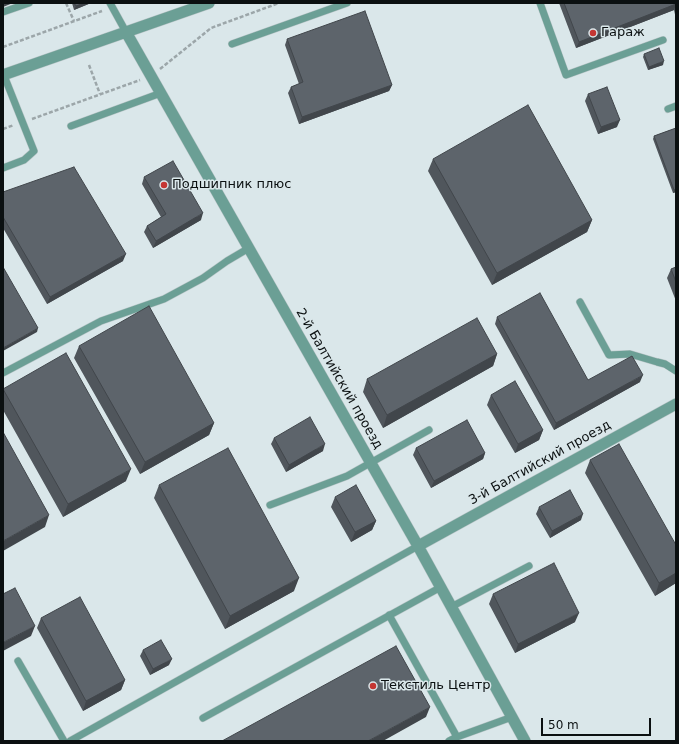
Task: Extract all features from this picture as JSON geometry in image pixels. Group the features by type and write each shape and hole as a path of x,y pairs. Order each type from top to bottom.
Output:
{"street":[{"path":"3,74 209,3"},
{"name":"2-й Балтийский проезд","path":"126,32 418,546 525,741"},
{"name":"3-й Балтийский проезд","path":"418,546 614,442 676,404"}],"lane":[{"path":"3,12 29,3"},
{"path":"232,44 346,3"},
{"path":"540,3 566,76 663,40"},
{"path":"111,5 126,32"},
{"path":"3,74 34,152 24,160 3,168"},
{"path":"71,126 161,93"},
{"path":"668,109 676,106"},
{"path":"3,373 101,321 164,299 203,278 227,260 249,248"},
{"path":"580,302 609,355 630,354 665,364 676,371"},
{"path":"270,505 347,476 371,464 429,430"},
{"path":"70,741 418,546"},
{"path":"451,607 529,566"},
{"path":"203,718 441,587"},
{"path":"389,615 457,737"},
{"path":"18,661 64,741"},
{"path":"449,741 512,717"}],"path":[{"path":"66,3 74,21"},
{"path":"3,129 151,76 211,28 279,3"},
{"path":"3,47 74,21 111,5"},
{"path":"89,65 100,94"}],"building":[{"path":"74,3 84,3 76,6"},
{"name":"Гараж","path":"564,3 676,3 676,4 579,42"},
{"path":"365,11 392,85 302,117 291,87 303,82 287,39"},
{"path":"659,48 664,61 649,67 644,54"},
{"path":"607,87 620,120 601,127 588,94"},
{"path":"528,105 592,220 497,273 433,159"},
{"path":"676,128 676,189 674,190 654,136"},
{"path":"173,161 203,213 156,241 147,226 166,214 144,177"},
{"path":"74,167 126,254 50,297 3,217 3,192"},
{"path":"3,267 38,328 3,348"},
{"path":"676,267 676,282 671,269"},
{"path":"540,293 588,380 632,356 643,375 556,423 497,317"},
{"path":"149,306 214,423 145,462 79,346"},
{"path":"477,318 497,354 387,415 367,379"},
{"path":"66,353 131,469 68,504 3,389"},
{"path":"515,381 543,430 518,444 491,395"},
{"path":"310,417 325,444 289,465 274,438"},
{"path":"467,420 485,453 434,481 416,448"},
{"path":"3,432 49,515 3,541"},
{"path":"619,444 676,545 676,573 659,583 590,460"},
{"path":"228,448 299,578 230,616 159,485"},
{"path":"356,485 376,521 355,532 335,497"},
{"path":"570,490 583,514 552,531 539,507"},
{"path":"554,563 579,613 518,644 493,594"},
{"path":"15,588 35,626 4,642 3,594"},
{"path":"80,597 125,680 86,701 41,618"},
{"path":"161,640 172,659 153,669 143,650"},
{"name":"Текстиль Центр","path":"396,646 430,707 368,741 222,741"}],"place":[{"name":"Гараж","path":"593,33"},
{"name":"Подшипник плюс","path":"164,185"},
{"name":"Текстиль Центр","path":"373,686"}]}
